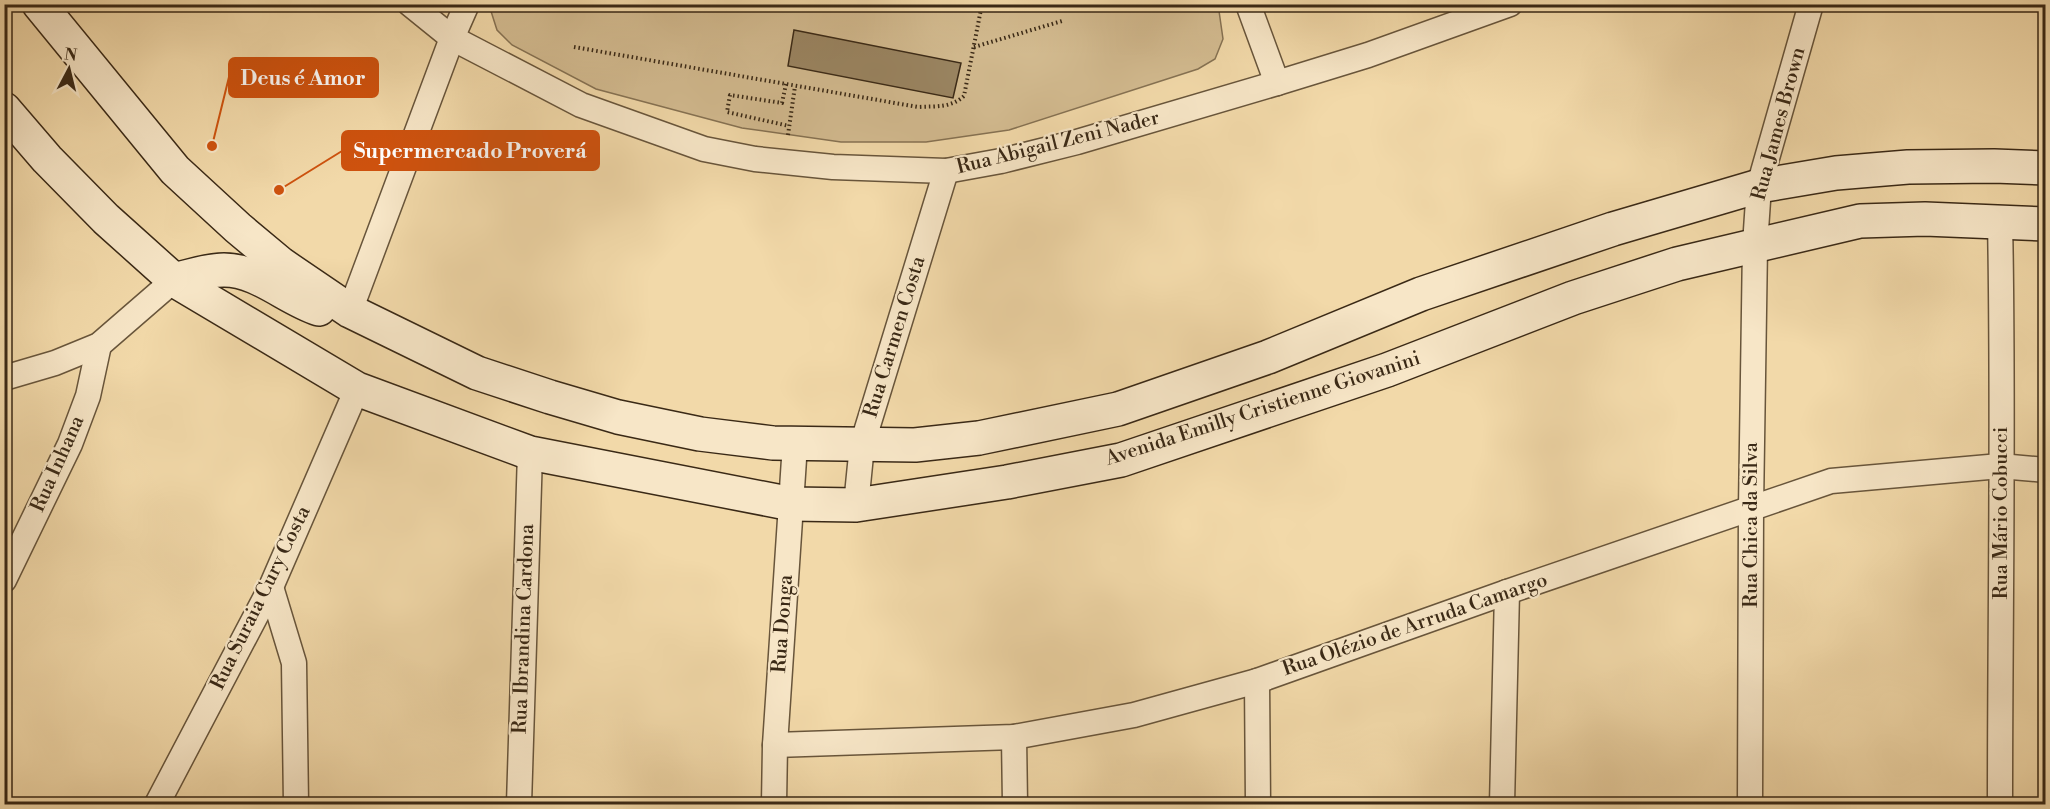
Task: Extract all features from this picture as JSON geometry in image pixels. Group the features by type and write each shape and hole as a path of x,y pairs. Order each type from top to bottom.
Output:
{"main road":[{"path":"39,4 175,170 281,264 350,311 477,372 550,398 618,417 700,434 772,443 915,445 979,438 1118,409 1268,357 1420,294 1613,229 1759,186 1836,172 1908,167 2046,168"},
{"name":"Avenida Emilly Cristienne Giovanini","path":"4,109 47,159 105,219 174,280 357,389 530,453 792,504 856,505 1007,482 1121,460 1387,370 1573,298 1677,264 1860,221 1924,219 2046,224"},
{"path":"174,280 210,272 237,271 256,277 314,307 330,312 350,311"}],"street":[{"name":"Rua Abigail Zeni Nader","path":"411,4 452,38 581,105 704,148 784,163 946,171 1001,161 1077,142 1277,83 1368,55 1510,4"},
{"path":"350,311 452,38 467,4"},
{"path":"1248,4 1277,83"},
{"name":"Rua James Brown","path":"1755,245 1759,186 1811,4"},
{"name":"Rua Carmen Costa","path":"856,505 862,446 946,171"},
{"name":"Rua Mário Cobucci","path":"2000,221 2003,380 2000,466 2000,804"},
{"name":"Rua Chica da Silva","path":"1750,804 1755,245"},
{"path":"4,378 55,363 99,345 174,280"},
{"name":"Rua Inhana","path":"4,579 70,444 88,396 99,345"},
{"name":"Rua Suraia Cury Costa","path":"158,804 271,587 357,389"},
{"name":"Rua Donga","path":"774,804 775,745 795,444"},
{"name":"Rua Ibrandina Cardona","path":"519,804 530,453"},
{"name":"Rua Olézio de Arruda Camargo","path":"775,745 1014,737 1134,715 1257,681 1831,481 2000,466 2046,470"},
{"path":"271,587 294,663 296,804"},
{"path":"1502,804 1507,592"},
{"path":"1257,681 1258,804"},
{"path":"1014,737 1015,804"}],"path":[{"path":"574,47 918,107 956,103 964,96 982,4"},
{"path":"974,47 1062,21"},
{"path":"786,84 782,103 730,95 727,112 789,126"},
{"path":"784,163 795,86"}],"shaded area":[{"path":"1218,4 1223,39 1215,59 1198,69 1009,130 926,142 841,142 742,128 596,89 512,45 497,30 489,5"}],"building":[{"path":"794,30 961,63 953,98 788,66"}],"place":[{"name":"Deus é Amor","path":"212,146"},
{"name":"Supermercado Proverá","path":"279,190"}]}
